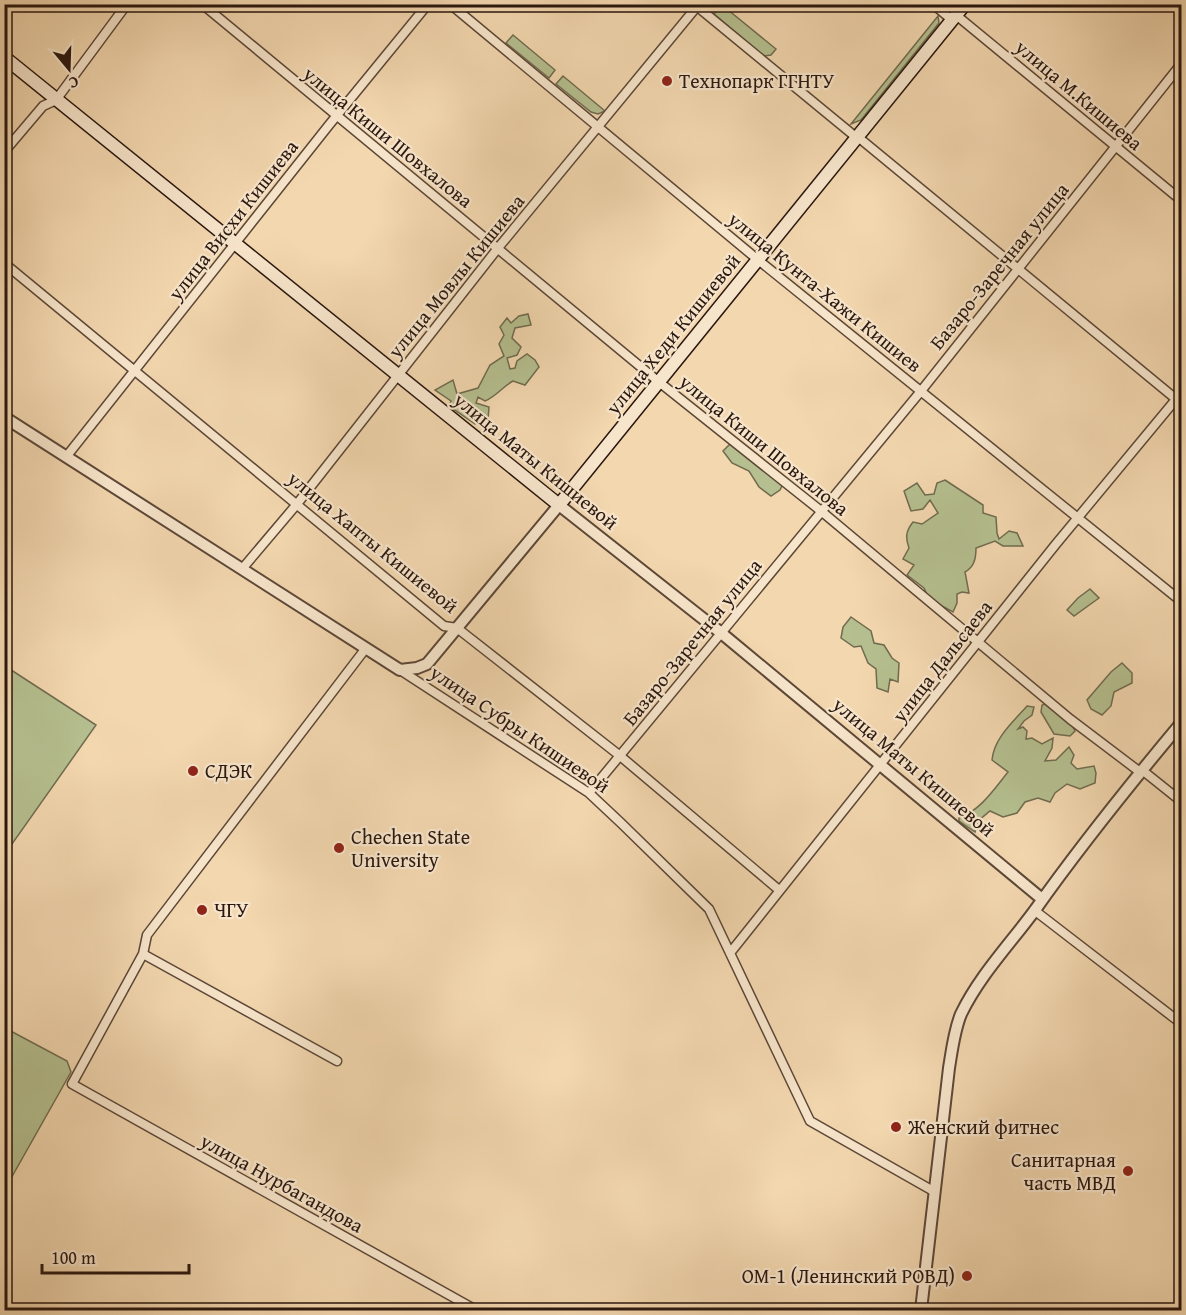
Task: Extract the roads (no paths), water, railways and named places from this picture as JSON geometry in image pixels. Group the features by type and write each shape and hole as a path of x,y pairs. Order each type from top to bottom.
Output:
{"main road":[{"name":"улица Хеди Кишиевой","path":"559,505 965,4"},
{"name":"улица Маты Кишиевой","path":"4,57 559,505"}],"street":[{"path":"4,152 43,106 56,100 127,4"},
{"name":"улица Киши Шовхалова","path":"202,4 1070,718 1182,802"},
{"name":"улица Висхи Кишиева","path":"66,457 428,4"},
{"name":"улица Кунта-Хажи Кишиев","path":"450,4 757,259 1182,602"},
{"name":"улица М.Кишиева","path":"933,4 954,17 1182,201"},
{"path":"696,5 1017,270 1180,399"},
{"name":"улица Мовлы Кишиева","path":"242,569 297,504 498,248 696,5"},
{"name":"Базаро-Заречная улица","path":"589,793 921,391 1182,63"},
{"name":"улица Хапты Кишиевой","path":"4,263 444,626 457,628 619,755 779,890"},
{"name":"улица Дальсаева","path":"730,953 1078,517 1180,399"},
{"name":"улица Субры Кишиевой","path":"4,417 589,793 709,909 810,1120 935,1192"},
{"name":"улица Хеди Кишиевой","path":"400,670 417,668 427,663 559,505"},
{"name":"улица Маты Кишиевой","path":"559,505 720,632 1042,898"},
{"path":"337,1060 143,954 147,935 366,648"},
{"path":"921,1311 950,1060 960,1017 987,970 1141,771 1182,722"},
{"path":"1034,910 1182,1024"},
{"name":"улица Нурбагандова","path":"143,954 72,1084 476,1311"}],"place":[{"name":"Технопарк ГГНТУ","path":"667,81"},
{"name":"СДЭК","path":"193,771"},
{"name":"Chechen State University","path":"339,848"},
{"name":"ЧГУ","path":"202,910"},
{"name":"Женский фитнес","path":"896,1127"},
{"name":"Санитарная часть МВД","path":"1128,1171"},
{"name":"ОМ-1 (Ленинский РОВД)","path":"967,1276"}]}
